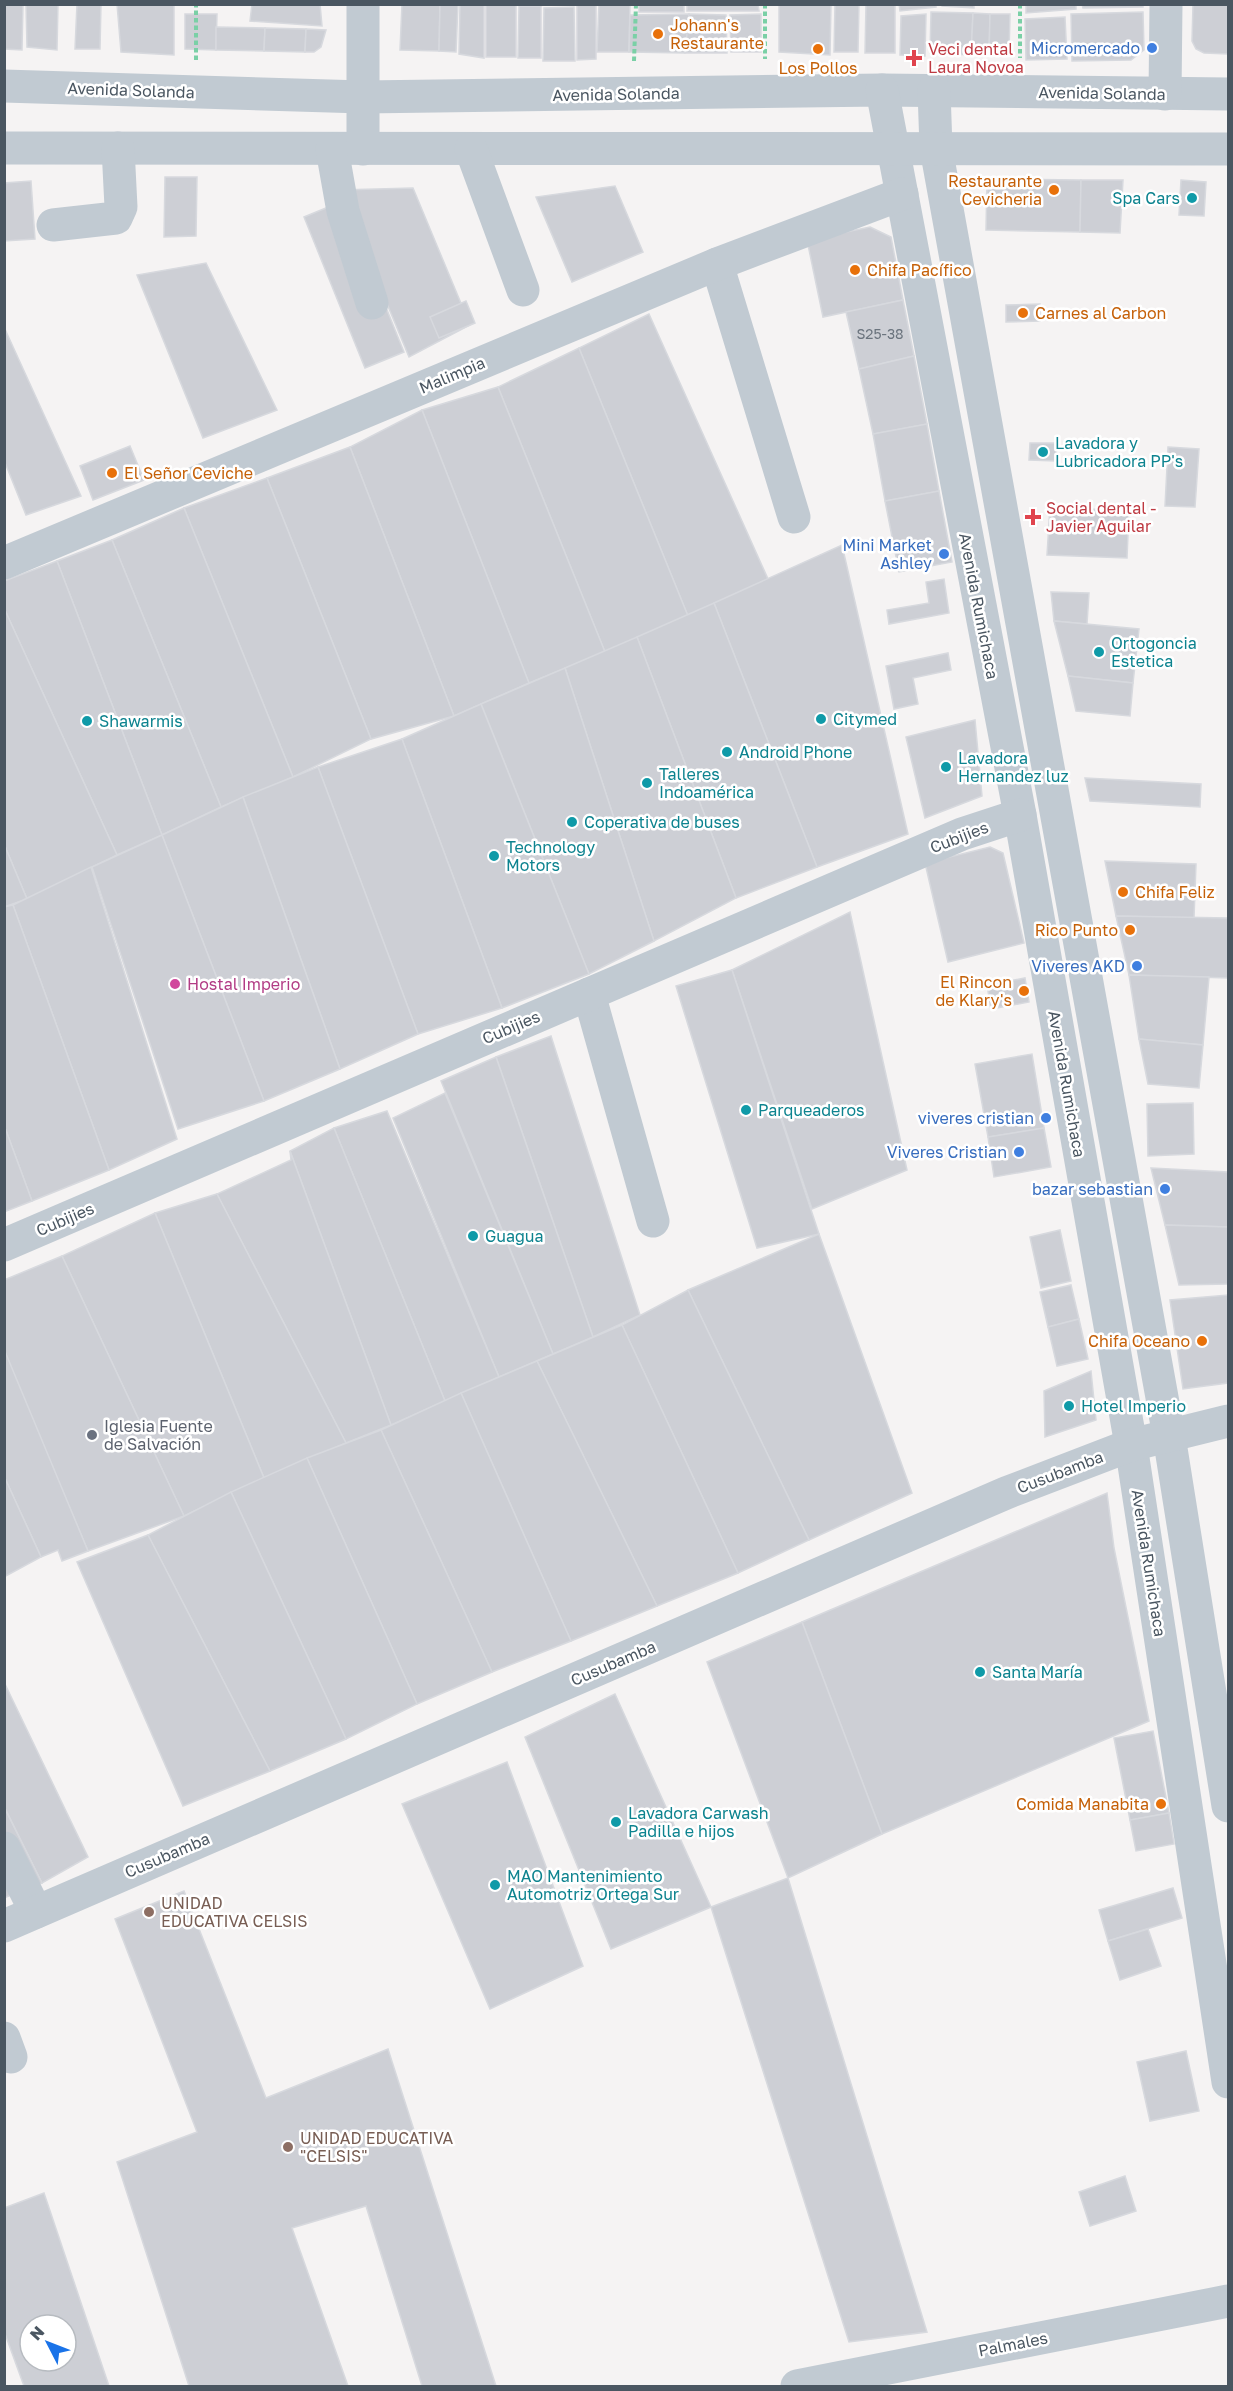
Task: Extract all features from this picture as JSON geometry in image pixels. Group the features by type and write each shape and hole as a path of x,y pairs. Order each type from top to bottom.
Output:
{"street":[{"path":"363,4 363,98 347,149 343,211 372,303"},
{"path":"1165,94 1166,4"},
{"name":"Avenida Solanda","path":"4,86 363,98 882,90 1228,94"},
{"name":"Avenida Rumichaca","path":"882,90 1020,815 1131,1445 1185,1807 1223,2006 1228,2082"},
{"path":"934,90 936,148 1169,1436 1228,1801 1185,1807"},
{"path":"4,148 1228,149"},
{"path":"53,225 116,218 121,207 118,148"},
{"path":"471,149 523,290"},
{"name":"Malimpia","path":"4,563 717,264 902,194"},
{"path":"717,264 794,517"},
{"name":"Cubijies","path":"4,1245 962,834 1020,815"},
{"path":"589,994 653,1221"},
{"name":"Cusubamba","path":"4,1926 1006,1493 1131,1445 1228,1421"},
{"path":"4,1848 36,1912"},
{"name":"Palmales","path":"797,2386 1228,2301"}],"path":[{"path":"196,4 196,60"},
{"path":"634,66 636,4"},
{"path":"765,4 765,66"},
{"path":"1020,4 1020,66"}],"building":[{"path":"4,4 23,4 22,50 4,49"},
{"path":"26,4 58,4 57,50 27,47"},
{"path":"77,4 101,4 100,49 75,49"},
{"path":"117,4 174,4 174,55 121,52"},
{"path":"252,4 320,4 322,26 250,21"},
{"path":"402,4 440,4 439,51 400,50"},
{"path":"440,4 458,4 456,52 439,51"},
{"path":"460,4 484,4 484,58 459,54"},
{"path":"486,4 516,4 516,57 486,57"},
{"path":"577,4 596,4 596,59 577,60"},
{"path":"599,4 630,4 629,52 597,52"},
{"path":"639,4 684,4 684,12 639,12"},
{"path":"687,4 758,4 759,11 687,11"},
{"path":"779,4 831,4 830,55 779,52"},
{"path":"835,4 859,4 858,52 834,52"},
{"path":"866,4 895,4 895,53 865,53"},
{"path":"899,4 936,4 936,7 900,11"},
{"path":"941,4 974,4 974,8 942,6"},
{"path":"1026,4 1076,4 1076,9 1026,13"},
{"path":"1082,4 1143,4 1143,7 1083,8"},
{"path":"1193,4 1228,4 1228,54 1204,53 1196,49 1192,41"},
{"path":"519,6 541,6 541,58 518,58"},
{"path":"574,7 575,61 543,61 544,8"},
{"path":"931,12 973,13 971,55 930,53"},
{"path":"1143,12 1144,50 1131,60 1072,61 1071,14"},
{"path":"973,13 990,14 989,55 971,55"},
{"path":"185,14 217,14 216,50 185,49"},
{"name":"Johann's Restaurante","path":"689,14 685,53 629,52 630,15"},
{"path":"689,14 726,15 727,53 685,53"},
{"path":"761,14 761,52 731,52 730,15"},
{"path":"926,14 925,56 900,55 901,16"},
{"path":"990,14 1010,14 1009,55 989,55"},
{"path":"1065,17 1067,59 1026,60 1025,19"},
{"path":"216,27 265,28 264,51 216,50"},
{"path":"265,28 306,29 305,52 264,51"},
{"path":"306,29 326,30 321,47 314,52 305,52"},
{"path":"165,177 197,177 196,236 164,237"},
{"path":"987,179 1081,180 1080,232 986,230"},
{"path":"1081,180 1123,180 1120,233 1080,232"},
{"name":"Spa Cars","path":"1181,180 1206,182 1204,216 1179,215"},
{"path":"31,181 35,239 4,241 4,183"},
{"path":"615,186 643,252 572,282 536,197"},
{"path":"413,188 470,325 409,357 340,190"},
{"path":"343,201 404,352 365,368 304,217"},
{"name":"Chifa Pacífico","path":"870,227 891,237 903,300 823,317 807,240"},
{"path":"206,263 277,410 203,438 137,275"},
{"path":"903,300 914,356 859,369 846,312"},
{"path":"466,301 475,323 439,338 430,317"},
{"name":"Carnes al Carbon","path":"1040,304 1040,321 1006,322 1006,305"},
{"path":"649,314 768,579 688,616 579,348"},
{"path":"4,327 81,496 26,515 4,460"},
{"path":"579,348 688,616 605,652 498,387"},
{"path":"914,356 927,424 873,434 859,369"},
{"path":"498,387 605,652 529,683 422,410"},
{"path":"422,410 529,683 454,716 350,447"},
{"path":"927,424 939,491 885,501 873,434"},
{"name":"Lavadora y Lubricadora PP's","path":"1030,443 1057,443 1056,461 1029,460"},
{"name":"El Señor Ceviche","path":"130,446 144,480 93,500 80,466"},
{"path":"350,447 454,716 371,739 267,478"},
{"path":"1168,447 1199,449 1195,507 1165,506"},
{"path":"267,478 371,739 293,777 184,508"},
{"path":"939,491 952,562 899,572 885,501"},
{"path":"1050,507 1129,511 1127,558 1047,555"},
{"path":"184,508 293,777 221,807 112,540"},
{"path":"112,540 221,807 162,835 57,561"},
{"name":"Citymed","path":"842,545 908,834 817,867 714,603"},
{"name":"Shawarmis","path":"57,561 162,835 117,855 4,608 4,581"},
{"path":"944,579 949,613 889,624 887,610 929,603 926,582"},
{"path":"1051,592 1089,593 1087,624 1054,621"},
{"name":"Android Phone","path":"714,603 817,867 736,898 637,637"},
{"path":"4,608 117,855 27,899 4,844"},
{"name":"Ortogoncia Estetica","path":"1054,621 1139,629 1133,683 1068,676"},
{"name":"Talleres Indoamérica","path":"637,637 736,898 654,941 565,668"},
{"path":"948,653 951,670 913,678 918,704 894,709 886,666"},
{"name":"Coperativa de buses","path":"565,668 654,941 589,974 481,704"},
{"path":"1068,676 1133,683 1130,716 1076,711"},
{"name":"Technology Motors","path":"481,704 589,974 502,1008 402,739"},
{"name":"Lavadora Hernandez luz","path":"975,720 982,796 925,818 906,737"},
{"path":"402,739 502,1008 418,1034 318,767"},
{"path":"318,767 418,1034 340,1069 243,797"},
{"path":"1085,778 1201,784 1200,807 1090,801"},
{"path":"243,797 340,1069 264,1101 162,835"},
{"name":"Hostal Imperio","path":"162,835 264,1101 178,1129 92,867"},
{"path":"4,844 27,899 4,907"},
{"path":"990,847 1003,853 1024,943 948,962 925,863"},
{"path":"1105,861 1196,864 1194,918 1116,916"},
{"path":"91,867 177,1139 109,1170 13,905"},
{"path":"13,905 109,1170 32,1201 4,1125 4,907"},
{"path":"850,912 907,1170 812,1209 732,970"},
{"path":"1116,916 1228,918 1228,978 1129,975"},
{"name":"Parqueaderos","path":"732,970 819,1234 757,1248 676,986"},
{"path":"1129,975 1209,977 1203,1045 1139,1039"},
{"path":"1025,978 1029,1002 991,1009 987,985"},
{"path":"551,1036 640,1315 593,1337 496,1057"},
{"path":"1139,1039 1203,1045 1199,1088 1148,1084"},
{"path":"1032,1054 1044,1128 988,1137 975,1064"},
{"path":"496,1057 593,1337 553,1354 441,1081"},
{"name":"Guagua","path":"445,1093 553,1354 499,1377 393,1118"},
{"path":"1193,1103 1194,1154 1148,1156 1147,1104"},
{"path":"387,1111 499,1377 445,1401 334,1128"},
{"path":"4,1125 32,1201 4,1212"},
{"path":"334,1128 445,1401 391,1425 290,1151"},
{"name":"Viveres Cristian","path":"1044,1128 1051,1167 994,1177 988,1137"},
{"path":"290,1151 391,1425 346,1443 217,1194 291,1160"},
{"path":"1151,1168 1228,1172 1228,1227 1165,1225"},
{"path":"217,1194 346,1443 264,1478 155,1213"},
{"path":"155,1213 264,1478 184,1516 62,1256"},
{"path":"1165,1225 1228,1227 1228,1284 1179,1285"},
{"path":"1060,1230 1071,1281 1041,1288 1030,1237"},
{"path":"819,1234 912,1493 809,1540 688,1290"},
{"name":"Iglesia Fuente de Salvación","path":"62,1256 184,1516 88,1551 4,1353 4,1280"},
{"path":"1071,1285 1079,1319 1048,1327 1040,1292"},
{"path":"688,1290 809,1540 738,1573 622,1325"},
{"name":"Chifa Oceano","path":"1228,1295 1228,1383 1183,1389 1170,1300"},
{"path":"1079,1319 1088,1359 1057,1366 1048,1327"},
{"path":"622,1325 738,1573 657,1606 537,1361"},
{"path":"4,1349 88,1551 62,1561 58,1550 41,1557 4,1476"},
{"path":"537,1361 657,1606 571,1641 461,1393"},
{"name":"Hotel Imperio","path":"1091,1371 1096,1420 1045,1437 1044,1391"},
{"path":"461,1393 571,1641 492,1672 381,1430"},
{"path":"381,1430 492,1672 417,1704 307,1458"},
{"path":"307,1458 417,1704 346,1739 231,1492"},
{"path":"4,1476 41,1557 4,1577"},
{"path":"231,1492 346,1739 270,1771 148,1535"},
{"name":"Santa María","path":"1107,1493 1114,1548 1149,1721 882,1834 802,1622"},
{"path":"148,1535 270,1771 183,1806 77,1562"},
{"path":"802,1622 882,1834 788,1878 707,1662"},
{"path":"4,1682 88,1857 42,1883 4,1806"},
{"name":"Lavadora Carwash Padilla e hijos","path":"615,1694 711,1907 611,1949 525,1737"},
{"path":"1153,1731 1169,1813 1130,1820 1114,1738"},
{"name":"MAO Mantenimiento Automotriz Ortega Sur","path":"507,1762 583,1966 490,2009 402,1804"},
{"path":"4,1807 42,1883 4,1898"},
{"path":"1169,1813 1174,1844 1136,1851 1130,1820"},
{"path":"788,1878 927,2332 849,2342 711,1907"},
{"path":"1173,1888 1182,1918 1108,1941 1099,1910"},
{"name":"UNIDAD EDUCATIVA \"CELSIS\"","path":"184,1891 266,2098 388,2049 496,2386 422,2386 366,2206 292,2228 348,2386 189,2386 117,2162 197,2132 115,1919"},
{"path":"1148,1929 1161,1966 1120,1980 1108,1941"},
{"path":"1186,2051 1199,2111 1150,2121 1137,2062"},
{"path":"1125,2176 1136,2211 1090,2226 1079,2192"},
{"path":"44,2193 109,2386 24,2386 19,2373 78,2373 78,2313 18,2313 18,2370 4,2331 4,2208"}],"place":[{"name":"Johann's Restaurante","path":"658,34"},
{"name":"Micromercado","path":"1152,48"},
{"name":"Los Pollos","path":"818,49"},
{"name":"Veci dental Laura Novoa","path":"914,58"},
{"name":"Restaurante Cevicheria","path":"1054,190"},
{"name":"Spa Cars","path":"1192,198"},
{"name":"Chifa Pacífico","path":"855,270"},
{"name":"Carnes al Carbon","path":"1023,313"},
{"name":"Lavadora y Lubricadora PP's","path":"1043,452"},
{"name":"El Señor Ceviche","path":"112,473"},
{"name":"Social dental - Javier Aguilar","path":"1033,517"},
{"name":"Mini Market Ashley","path":"944,554"},
{"name":"Ortogoncia Estetica","path":"1099,652"},
{"name":"Citymed","path":"821,719"},
{"name":"Shawarmis","path":"87,721"},
{"name":"Android Phone","path":"727,752"},
{"name":"Lavadora Hernandez luz","path":"946,767"},
{"name":"Talleres Indoamérica","path":"647,783"},
{"name":"Coperativa de buses","path":"572,822"},
{"name":"Technology Motors","path":"494,856"},
{"name":"Chifa Feliz","path":"1123,892"},
{"name":"Rico Punto","path":"1130,930"},
{"name":"Viveres AKD","path":"1137,966"},
{"name":"Hostal Imperio","path":"175,984"},
{"name":"El Rincon de Klary's","path":"1024,991"},
{"name":"Parqueaderos","path":"746,1110"},
{"name":"viveres cristian","path":"1046,1118"},
{"name":"Viveres Cristian","path":"1019,1152"},
{"name":"bazar sebastian","path":"1165,1189"},
{"name":"Guagua","path":"473,1236"},
{"name":"Chifa Oceano","path":"1202,1341"},
{"name":"Hotel Imperio","path":"1069,1406"},
{"name":"Iglesia Fuente de Salvación","path":"92,1435"},
{"name":"Santa María","path":"980,1672"},
{"name":"Comida Manabita","path":"1161,1804"},
{"name":"Lavadora Carwash Padilla e hijos","path":"616,1822"},
{"name":"MAO Mantenimiento Automotriz Ortega Sur","path":"495,1885"},
{"name":"UNIDAD EDUCATIVA CELSIS","path":"149,1912"},
{"name":"UNIDAD EDUCATIVA \"CELSIS\"","path":"288,2147"}]}
